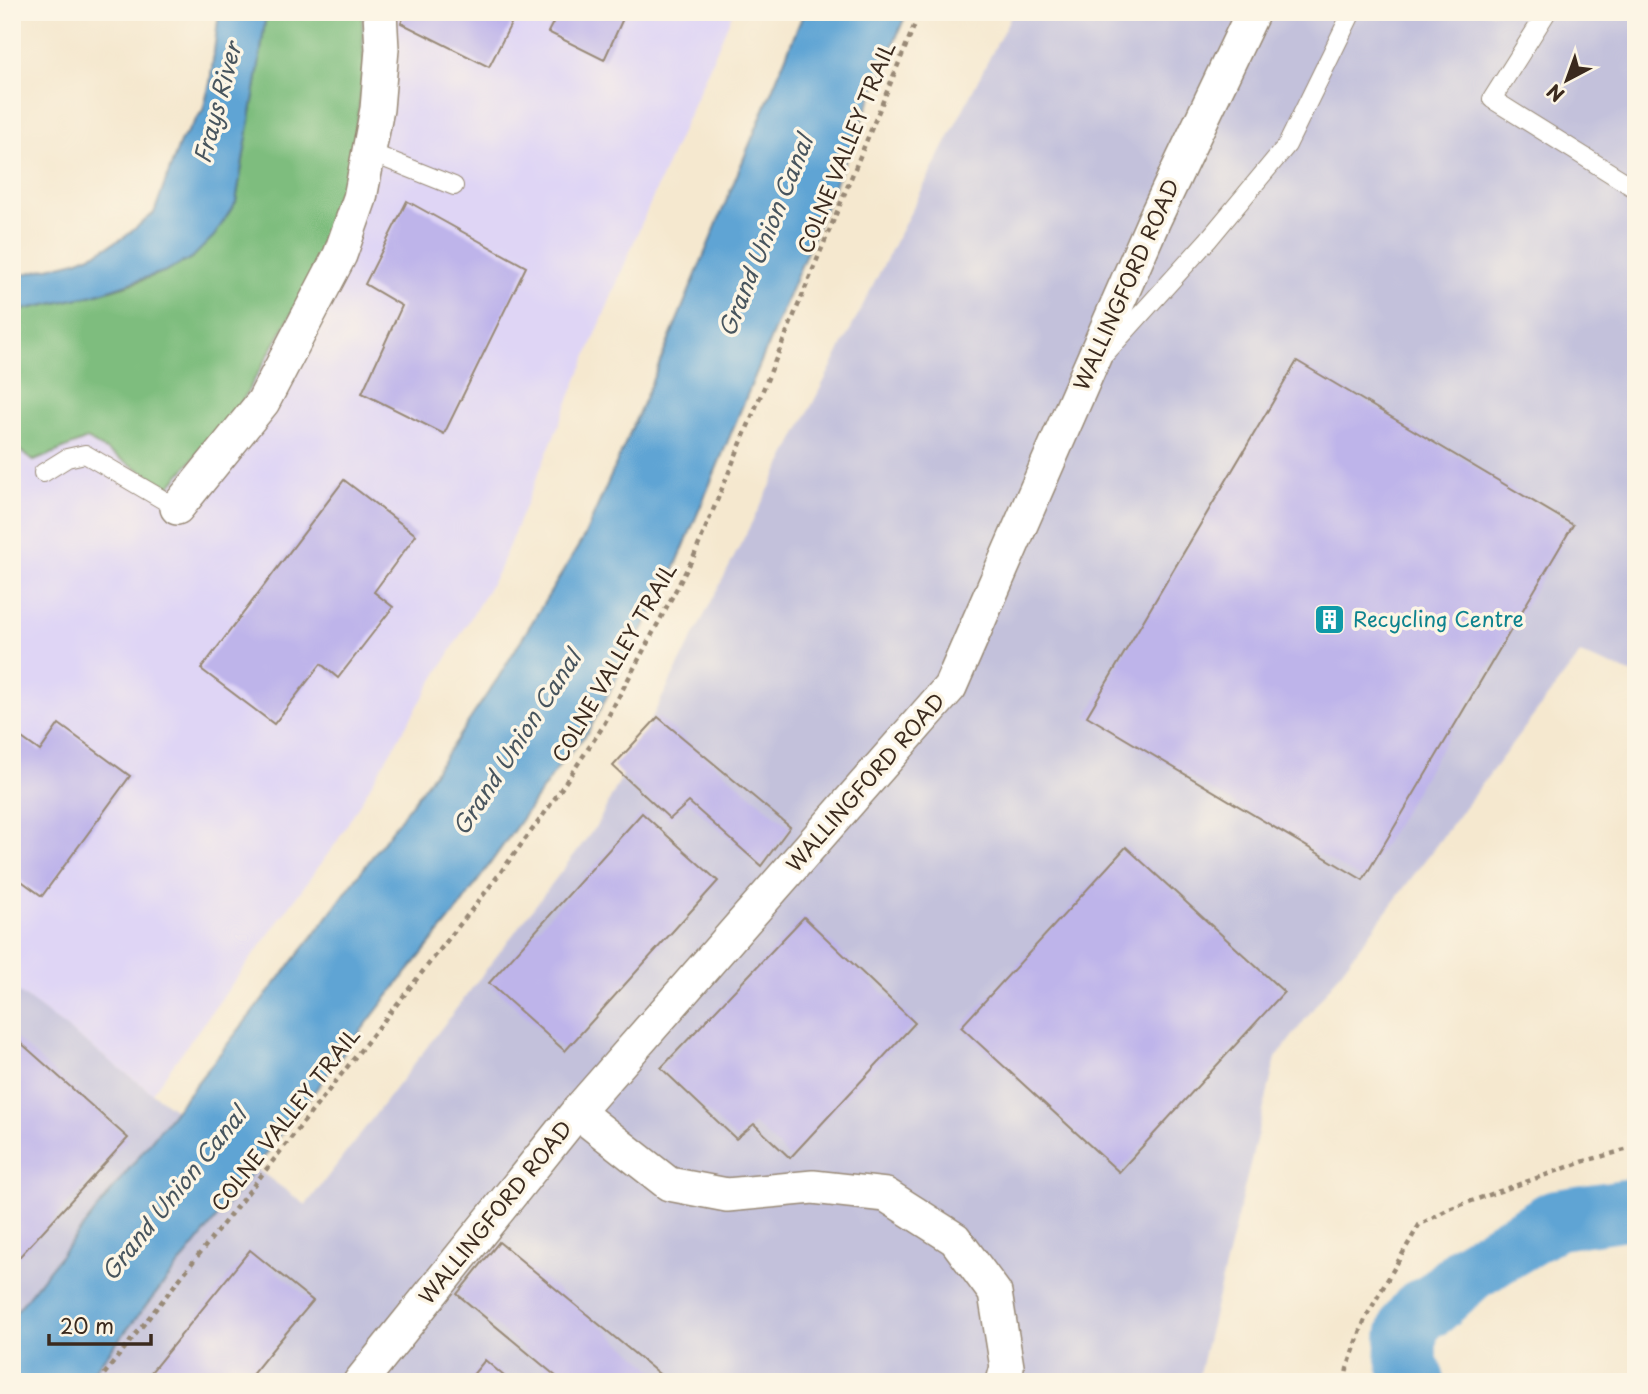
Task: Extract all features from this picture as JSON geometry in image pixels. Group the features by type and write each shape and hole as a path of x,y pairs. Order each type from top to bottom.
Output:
{"street":[{"path":"177,508 262,402 340,255 360,198 377,110 382,49 380,12"},
{"name":"WALLINGFORD ROAD","path":"360,1382 577,1112 950,688 1154,220 1253,12"},
{"path":"577,1112 669,1184 727,1195 813,1187 886,1195 955,1239 995,1293 1006,1367 1003,1382"}],"lane":[{"path":"1087,375 1208,240 1287,145 1352,12"},
{"path":"1547,12 1492,99 1636,189"},
{"path":"369,152 454,186"},
{"path":"43,473 67,458 85,454 177,508"}],"path":[{"name":"COLNE VALLEY TRAIL","path":"98,1382 488,889 547,810 602,728 694,556 920,12"},
{"path":"1345,1382 1365,1319 1419,1225 1449,1209 1585,1161 1636,1147"}],"shaded area":[{"path":"362,12 733,12 640,227 498,572 336,843 152,1093 12,987 12,445 34,461 87,439 169,487 241,403 279,333 355,139 364,66"},
{"path":"1013,12 1636,12 1636,675 1580,654 1276,1058 1197,1382 12,1382 12,987 306,1205 597,825"}],"green space":[{"path":"266,12 362,12 364,66 355,139 346,190 319,265 240,405 169,487 87,439 34,461 12,445 12,312 94,295 134,283 192,258 236,202"}],"water":[{"name":"Frays River","path":"219,12 266,14 236,202 214,236 192,258 166,271 94,295 12,312 12,277 76,261 98,252 126,236 154,213 180,142 203,110 210,83"},
{"name":"Grand Union Canal","path":"804,12 907,12 674,570 588,732 559,766 456,912 85,1382 12,1382 12,1317 320,927 429,780 498,678 584,537 646,396"}],"building":[{"path":"406,12 517,12 489,67 401,23"},
{"path":"545,12 626,12 604,60 548,32 556,17"},
{"path":"407,201 526,267 444,434 362,393 402,306 365,284"},
{"name":"Recycling Centre","path":"1297,361 1573,525 1363,880 1087,716"},
{"path":"344,480 416,535 374,592 393,607 338,678 321,664 274,724 201,669"},
{"path":"658,717 790,827 761,866 689,802 670,819 613,766"},
{"path":"59,724 130,776 42,896 12,874 12,731 40,751"},
{"path":"642,813 718,881 565,1051 489,983"},
{"path":"1126,847 1284,992 1119,1172 961,1027"},
{"path":"804,917 915,1023 790,1158 754,1124 736,1139 661,1068"},
{"path":"12,1035 128,1138 12,1265"},
{"path":"499,1242 669,1382 563,1382 457,1294"},
{"path":"250,1250 313,1301 246,1382 143,1382"},
{"path":"485,1360 511,1382 467,1382"}],"waterway":[{"path":"1415,1382 1406,1354 1411,1323 1422,1309 1432,1306 1470,1271 1555,1220 1636,1208"}],"place":[{"name":"Recycling Centre","path":"1330,620"}]}
